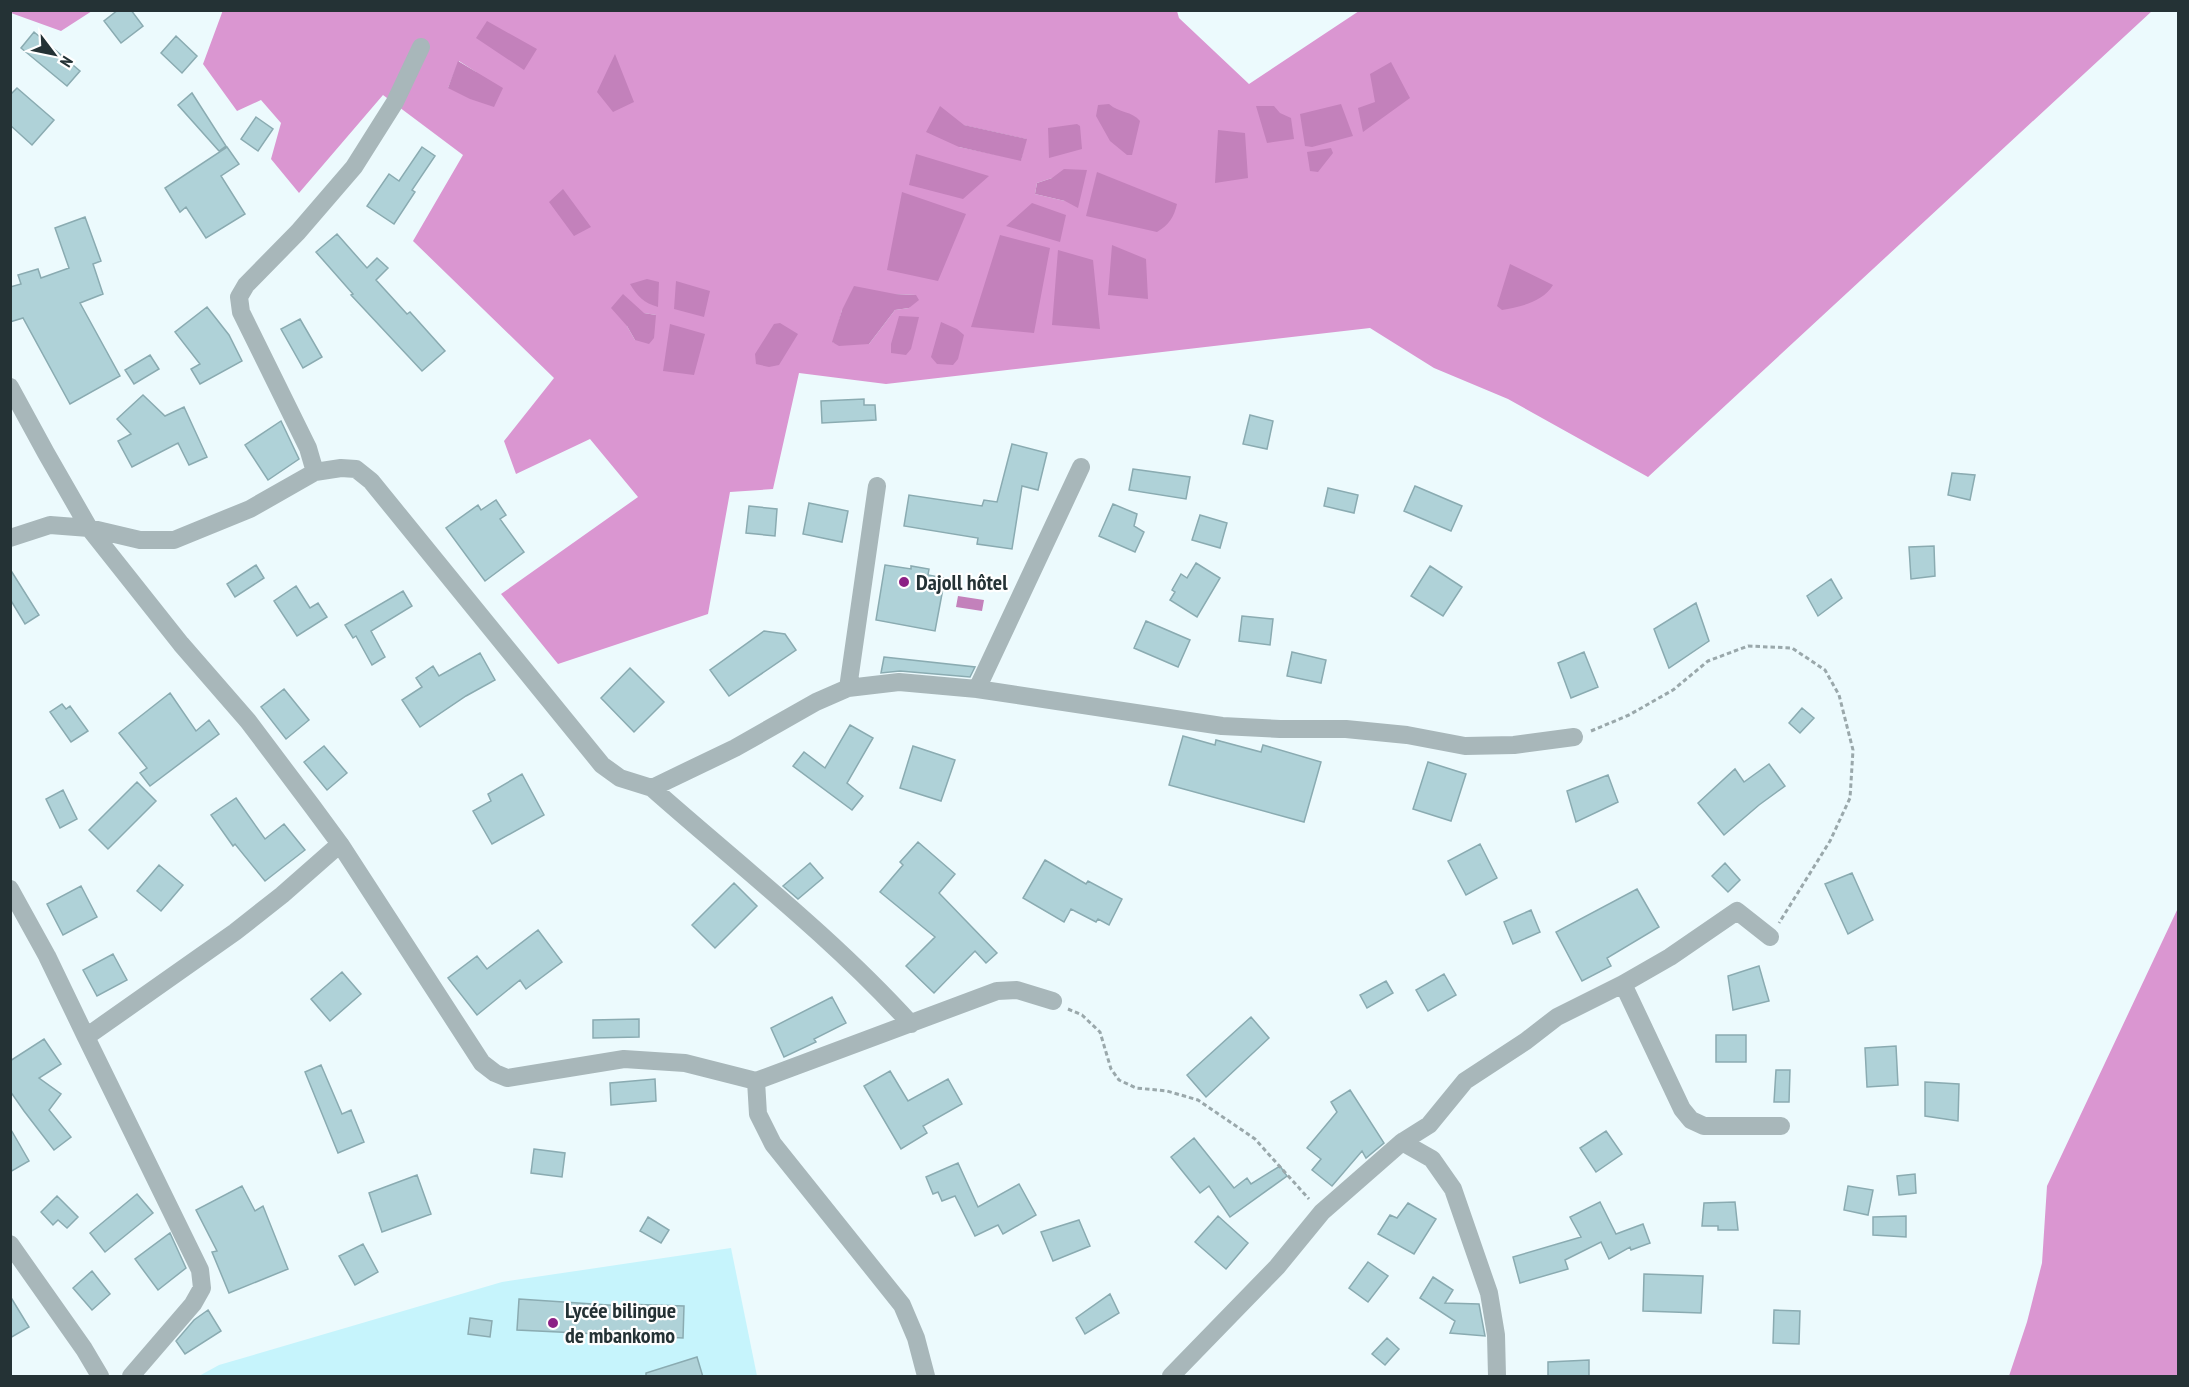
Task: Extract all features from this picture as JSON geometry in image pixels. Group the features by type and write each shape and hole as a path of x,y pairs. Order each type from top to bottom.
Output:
{"street":[{"path":"315,472 308,448 241,312 239,297 246,285 298,232 354,167 395,102 422,47"},
{"path":"10,387 89,528 181,644 248,722 340,844 482,1063 495,1073 507,1078 624,1059 685,1064 756,1081 997,992 1017,990 1053,1001"},
{"path":"977,689 1081,466"},
{"path":"10,538 50,525 89,528 140,540 174,540 250,509 315,472 341,468 356,469 371,481 602,765 620,778 652,788 821,934 880,989 911,1024"},
{"path":"848,688 877,486"},
{"path":"652,788 735,748 816,702 848,688 899,682 977,689 1222,726 1346,729 1407,735 1465,746 1514,746 1574,737"},
{"path":"86,1037 235,932 282,895 340,844"},
{"path":"10,889 47,956 200,1270 202,1288 193,1304 131,1377"},
{"path":"1171,1377 1277,1267 1322,1212 1402,1142 1429,1125 1465,1081 1526,1041 1557,1017 1623,984 1670,957 1737,911 1770,937"},
{"path":"1623,984 1682,1109 1692,1119 1704,1126 1781,1126"},
{"path":"756,1081 758,1114 773,1144 902,1305 916,1338 926,1377"},
{"path":"1402,1142 1432,1159 1453,1189 1490,1293 1496,1335 1497,1377"},
{"path":"10,1244 84,1349 100,1377"}],"path":[{"path":"1574,737 1629,715 1673,690 1708,661 1748,646 1792,648 1825,670 1839,695 1852,750 1850,798 1830,841 1770,937"},
{"path":"1053,1001 1082,1015 1100,1032 1111,1069 1119,1080 1136,1088 1167,1091 1198,1100 1255,1139 1322,1212"}],"shaded area":[{"path":"11,10 92,11 61,31 11,13"},
{"path":"223,10 1177,11 1179,18 1249,84 1359,11 2152,11 1648,477 1508,399 1434,368 1370,328 886,384 799,373 773,489 730,492 708,614 558,664 501,594 638,497 590,439 516,474 504,441 554,378 413,241 463,155 383,95 299,193 271,159 281,123 261,100 237,111 203,64","holes":["459,61 476,72 448,88","963,125 1026,139 1021,160 959,147","1052,178 1065,201 1035,194 1037,183","895,294 916,295 909,308 895,310 869,344 833,343 842,310","644,313 656,315 635,340 627,326"]},
{"path":"487,21 537,49 524,70 476,38"},
{"path":"615,54 634,102 613,112 597,92"},
{"path":"458,61 503,88 494,107 448,88"},
{"path":"1391,62 1410,98 1363,132 1358,108 1375,102 1370,74"},
{"path":"1109,104 1133,115 1140,121 1132,155 1127,155 1110,141 1096,116 1098,105"},
{"path":"1341,104 1353,136 1312,147 1305,146 1300,114"},
{"path":"940,106 964,125 1027,139 1021,161 959,147 926,132"},
{"path":"1256,106 1274,106 1280,113 1291,118 1294,139 1267,143"},
{"path":"1077,124 1080,126 1082,149 1049,158 1048,128"},
{"path":"1218,130 1245,133 1248,178 1215,183"},
{"path":"1331,148 1333,153 1318,172 1310,171 1307,152"},
{"path":"916,154 989,176 963,199 909,185"},
{"path":"1064,169 1087,170 1078,208 1065,201 1035,194 1037,183 1052,178"},
{"path":"1097,172 1177,204 1170,220 1157,232 1086,216"},
{"path":"563,189 591,227 574,236 549,202"},
{"path":"902,192 966,214 938,281 887,270"},
{"path":"1032,203 1066,215 1060,242 1006,226"},
{"path":"1000,235 1050,248 1034,333 971,327"},
{"path":"1112,245 1146,259 1148,299 1108,295"},
{"path":"1058,250 1093,260 1100,329 1052,325"},
{"path":"1510,264 1553,285 1537,300 1502,310 1497,306"},
{"path":"647,279 659,282 658,307 641,298 630,284"},
{"path":"676,281 710,291 704,317 674,309"},
{"path":"854,286 895,294 916,295 919,300 909,308 895,310 869,344 839,346 832,342 842,310"},
{"path":"623,294 644,313 656,315 654,338 649,344 635,340 627,326 611,308"},
{"path":"899,316 919,317 911,349 906,355 891,353 891,344"},
{"path":"941,322 964,335 958,359 953,365 937,364 931,357"},
{"path":"780,323 798,334 779,365 769,367 756,364 755,354 774,324"},
{"path":"670,324 705,334 694,375 663,371"},
{"path":"958,596 984,600 982,611 956,607"},
{"path":"2178,908 2178,1376 2009,1376 2027,1322 2042,1263 2047,1186"},
{"name":"Lycée bilingue de mbankomo","path":"731,1248 757,1376 199,1376 219,1365 502,1282"}],"building":[{"path":"118,10 131,10 143,26 121,43 104,21"},
{"path":"34,32 80,71 67,86 21,48"},
{"path":"176,36 197,56 182,73 161,53"},
{"path":"17,88 54,120 32,145 10,125 10,95"},
{"path":"192,93 226,146 219,151 178,105"},
{"path":"256,117 273,129 258,151 241,139"},
{"path":"227,147 239,164 221,176 245,214 206,238 186,207 180,212 165,188"},
{"path":"422,147 435,156 412,190 415,192 394,224 367,206 389,174 399,181"},
{"path":"85,217 101,261 93,264 103,294 80,303 120,376 70,404 23,318 10,322 10,287 21,284 18,275 38,269 41,278 69,268 55,228"},
{"path":"337,234 367,268 377,258 388,268 376,280 407,314 410,312 445,351 422,371 351,295 353,294 316,252"},
{"path":"207,307 229,335 242,361 200,384 191,369 200,364 175,332"},
{"path":"300,319 322,357 303,368 281,329"},
{"path":"150,355 159,369 134,384 125,370"},
{"path":"143,395 165,416 184,407 207,457 189,465 178,443 132,467 118,441 131,434 117,419"},
{"path":"864,399 864,405 875,405 876,420 822,423 821,401"},
{"path":"1250,415 1273,421 1267,449 1243,444"},
{"path":"281,421 299,459 268,480 245,445"},
{"path":"1012,444 1047,453 1038,490 1022,486 1012,549 977,544 978,538 904,526 909,495 982,506 984,500 997,502"},
{"path":"1133,469 1190,477 1186,499 1129,490"},
{"path":"1952,473 1975,475 1970,500 1948,495"},
{"path":"1415,486 1462,506 1451,531 1404,511"},
{"path":"1328,488 1358,495 1354,513 1324,506"},
{"path":"496,500 506,515 500,519 524,552 485,581 446,528 478,505 481,510"},
{"path":"809,503 848,511 842,542 803,534"},
{"path":"1113,504 1137,514 1134,526 1144,532 1135,552 1099,536"},
{"path":"749,506 777,509 775,536 746,533"},
{"path":"1200,515 1227,523 1220,548 1192,540"},
{"path":"1934,546 1935,576 1911,579 1909,547"},
{"path":"1196,563 1220,578 1197,617 1170,600 1175,592 1172,590 1181,574 1187,578"},
{"path":"256,565 264,578 235,597 227,584"},
{"path":"885,565 929,569 928,575 945,578 935,631 876,620"},
{"path":"1430,566 1462,587 1443,616 1411,596"},
{"path":"10,569 39,615 25,624 10,599"},
{"path":"1831,579 1842,598 1818,616 1807,596"},
{"path":"296,586 310,608 318,603 327,617 297,636 274,601"},
{"path":"403,591 412,606 371,631 385,657 372,665 356,636 353,638 345,625"},
{"path":"1696,603 1709,641 1669,668 1654,629"},
{"path":"1242,616 1273,619 1270,645 1239,641"},
{"path":"1146,621 1190,640 1178,667 1134,648"},
{"path":"764,631 785,634 796,650 729,696 710,670"},
{"path":"1292,652 1326,660 1321,683 1287,676"},
{"path":"1584,652 1598,687 1571,698 1558,663"},
{"path":"480,653 495,680 466,696 420,727 402,700 422,687 416,678 433,666 439,676"},
{"path":"884,657 975,667 970,677 900,671 881,673"},
{"path":"630,668 664,702 634,732 601,698"},
{"path":"284,689 309,720 286,739 261,707"},
{"path":"170,693 196,731 209,720 219,734 150,786 140,773 147,768 119,733"},
{"path":"62,704 66,709 70,706 88,731 71,742 50,712"},
{"path":"1802,708 1814,718 1800,733 1789,723"},
{"path":"850,725 873,738 847,783 863,796 852,810 793,766 804,752 825,768"},
{"path":"1183,736 1215,745 1216,740 1261,752 1263,745 1321,762 1304,822 1169,785"},
{"path":"324,746 347,773 327,790 304,762"},
{"path":"913,746 955,760 941,801 900,788"},
{"path":"1428,762 1466,774 1451,821 1413,809"},
{"path":"1769,764 1785,786 1724,835 1698,803 1735,769 1744,782"},
{"path":"522,774 544,815 492,844 473,811 491,801 488,794"},
{"path":"1608,775 1618,802 1576,822 1567,791"},
{"path":"137,782 156,801 108,849 89,830"},
{"path":"63,790 77,819 60,828 46,799"},
{"path":"236,798 265,839 284,824 305,850 265,881 235,844 233,846 211,815"},
{"path":"918,842 955,874 939,893 997,953 986,963 975,951 934,993 906,966 935,937 880,892 903,865 900,862"},
{"path":"1480,844 1497,878 1466,895 1448,861"},
{"path":"1045,860 1086,884 1088,881 1122,899 1109,925 1098,919 1096,922 1071,909 1064,922 1023,898"},
{"path":"810,863 823,878 798,899 783,886"},
{"path":"1725,863 1740,880 1728,892 1712,876"},
{"path":"159,865 183,885 161,911 137,891"},
{"path":"1852,873 1873,920 1848,934 1825,884"},
{"path":"734,883 757,906 715,948 692,925"},
{"path":"81,886 97,917 63,935 47,904"},
{"path":"1637,889 1659,927 1607,958 1611,966 1582,981 1556,932"},
{"path":"1531,910 1540,932 1513,944 1504,922"},
{"path":"538,930 562,962 526,989 520,980 477,1015 448,978 477,956 487,969"},
{"path":"113,954 127,980 97,996 83,970"},
{"path":"1759,966 1769,1001 1733,1010 1728,976"},
{"path":"342,972 361,994 330,1021 311,999"},
{"path":"1444,974 1456,995 1428,1011 1416,990"},
{"path":"1386,981 1393,993 1367,1008 1360,995"},
{"path":"832,997 846,1023 814,1039 816,1042 784,1057 771,1028"},
{"path":"1251,1017 1269,1038 1206,1097 1187,1075"},
{"path":"639,1019 639,1037 593,1038 593,1020"},
{"path":"1716,1035 1746,1035 1746,1062 1716,1062"},
{"path":"44,1039 61,1064 39,1078 61,1094 49,1110 71,1137 54,1150 10,1091 10,1061"},
{"path":"1896,1046 1898,1085 1867,1087 1865,1048"},
{"path":"321,1065 342,1114 351,1110 364,1142 338,1153 305,1072"},
{"path":"1776,1070 1790,1070 1789,1102 1774,1102"},
{"path":"890,1071 908,1101 948,1079 962,1104 923,1126 927,1133 901,1149 864,1086"},
{"path":"655,1079 656,1101 611,1105 610,1083"},
{"path":"1925,1082 1959,1084 1958,1121 1925,1116"},
{"path":"1350,1090 1384,1143 1366,1158 1362,1151 1332,1186 1312,1170 1321,1159 1307,1148 1337,1112 1331,1102"},
{"path":"10,1128 29,1161 10,1172"},
{"path":"1606,1131 1622,1154 1596,1172 1580,1148"},
{"path":"1194,1138 1234,1188 1247,1178 1251,1184 1280,1166 1287,1176 1230,1217 1209,1186 1200,1193 1171,1157"},
{"path":"534,1149 565,1153 562,1177 531,1173"},
{"path":"958,1163 978,1207 1019,1184 1036,1215 1003,1234 998,1225 975,1236 955,1196 942,1201 938,1192 933,1194 926,1177"},
{"path":"1915,1174 1916,1193 1899,1195 1897,1176"},
{"path":"417,1175 431,1214 382,1232 369,1193"},
{"path":"242,1186 255,1211 263,1206 288,1269 229,1293 212,1252 217,1251 196,1210"},
{"path":"1848,1186 1873,1190 1868,1215 1844,1210"},
{"path":"137,1194 153,1213 105,1252 90,1233"},
{"path":"57,1196 78,1217 67,1228 58,1220 53,1225 41,1212"},
{"path":"1600,1202 1616,1234 1643,1224 1650,1243 1631,1250 1630,1247 1609,1259 1601,1242 1565,1260 1568,1269 1520,1283 1513,1257 1581,1237 1570,1217"},
{"path":"1735,1202 1738,1230 1718,1230 1718,1226 1702,1226 1704,1203"},
{"path":"1408,1203 1436,1219 1414,1254 1378,1234 1390,1215 1397,1218"},
{"path":"1218,1216 1248,1243 1226,1269 1195,1242"},
{"path":"1906,1216 1906,1237 1873,1235 1873,1217"},
{"path":"648,1217 669,1230 661,1243 640,1231"},
{"path":"1079,1220 1090,1246 1053,1261 1041,1232"},
{"path":"170,1233 186,1268 158,1290 135,1259"},
{"path":"363,1244 378,1272 355,1285 339,1256"},
{"path":"1368,1262 1388,1276 1368,1302 1349,1288"},
{"path":"92,1271 110,1294 92,1310 73,1288"},
{"path":"1644,1274 1703,1276 1701,1313 1643,1311"},
{"path":"1433,1277 1453,1290 1445,1303 1479,1304 1485,1336 1450,1333 1455,1321 1420,1298"},
{"path":"1110,1294 1119,1313 1085,1334 1076,1318"},
{"path":"10,1296 29,1327 10,1338"},
{"path":"519,1299 623,1306 623,1304 684,1306 683,1338 517,1330"},
{"path":"208,1310 221,1331 185,1354 176,1341 194,1320"},
{"path":"1774,1310 1800,1311 1799,1344 1773,1343"},
{"path":"470,1318 492,1321 490,1337 468,1334"},
{"path":"1387,1338 1399,1349 1385,1365 1372,1354"},
{"path":"697,1357 703,1377 646,1377 646,1373"},
{"path":"1589,1360 1589,1377 1548,1377 1548,1362"}],"place":[{"name":"Dajoll hôtel","path":"904,582"},
{"name":"Lycée bilingue de mbankomo","path":"553,1323"}]}
